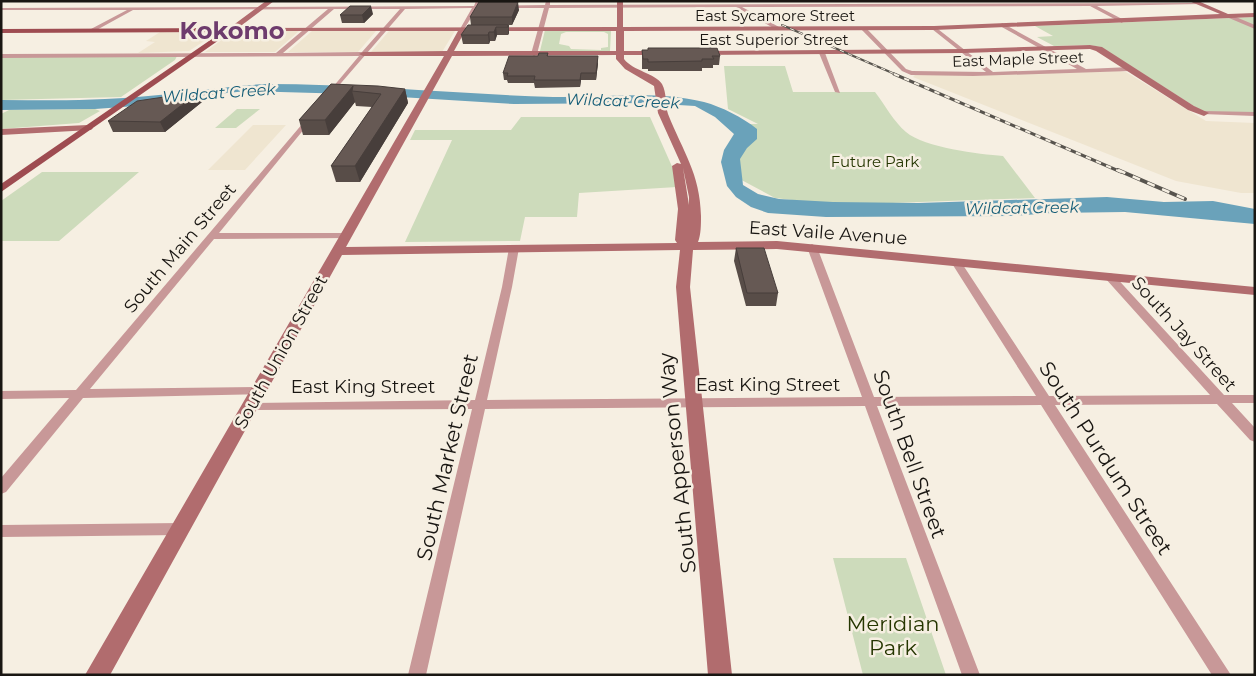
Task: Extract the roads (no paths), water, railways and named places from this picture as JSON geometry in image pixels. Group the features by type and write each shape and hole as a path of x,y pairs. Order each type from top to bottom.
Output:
{"main road":[{"path":"162,30 210,32 215,34 217,39"},
{"path":"1,31 230,30"},
{"path":"1,189 230,30"}],"street":[{"path":"93,30 148,1"},
{"path":"230,30 271,1"},
{"path":"278,54 339,1"},
{"name":"South Main Street","path":"1,488 409,1"},
{"path":"463,29 479,1"},
{"path":"534,54 548,1"},
{"path":"724,1 777,28"},
{"path":"802,1 806,7"},
{"path":"1084,1 1122,21"},
{"path":"1,9 546,8 617,4 806,7 1196,3 1255,27"},
{"path":"616,54 617,4"},
{"name":"East Sycamore Street","path":"230,30 934,28 1255,16"},
{"path":"1002,26 1085,70"},
{"path":"863,28 886,52"},
{"path":"934,28 991,73"},
{"name":"South Union Street","path":"97,675 256,398 337,250 463,29"},
{"name":"East Superior Street","path":"692,53 964,52 1045,48 1094,48 1130,69"},
{"name":"East Maple Street","path":"886,52 908,72 991,73 1130,69"},
{"path":"1,56 673,53"},
{"path":"822,53 838,92"},
{"name":"South Apperson Way","path":"616,54 612,60 614,64 645,80 656,90 658,112 678,168 684,209 681,240 687,246 683,287 692,402 720,675"},
{"path":"1130,69 1190,108 1204,114 1255,114"},
{"path":"1,132 88,128"},
{"path":"211,236 345,236"},
{"name":"East Vaile Avenue","path":"337,250 777,245 1255,290"},
{"name":"South Bell Street","path":"812,247 971,675"},
{"name":"South Market Street","path":"417,675 479,404 508,287 514,248"},
{"name":"South Purdum Street","path":"956,262 1222,675"},
{"name":"South Jay Street","path":"1109,276 1255,437"},
{"name":"East King Street","path":"1,395 79,394 479,404 1255,399"},
{"path":"1,530 181,529"}],"water":[{"name":"Wildcat Creek","path":"266,84 553,97 648,95 685,98 704,102 725,110 745,120 757,129 757,139 747,148 740,159 743,185 758,194 779,199 918,203 1107,197 1164,202 1213,201 1255,209 1255,224 1125,212 1051,213 1011,216 826,217 768,213 751,207 736,197 727,186 721,162 724,150 734,134 715,117 695,106 646,103 514,104 351,94 247,91 197,96 136,106 95,109 1,110 1,100 125,98"}],"railway":[{"path":"782,25 897,75"},
{"path":"894,74 1121,172"},
{"path":"1118,170 1185,199"}],"district":[{"name":"Kokomo","path":"232,30"}],"park label":[{"name":"Future Park","path":"875,161"},
{"name":"Meridian Park","path":"893,635"}]}
